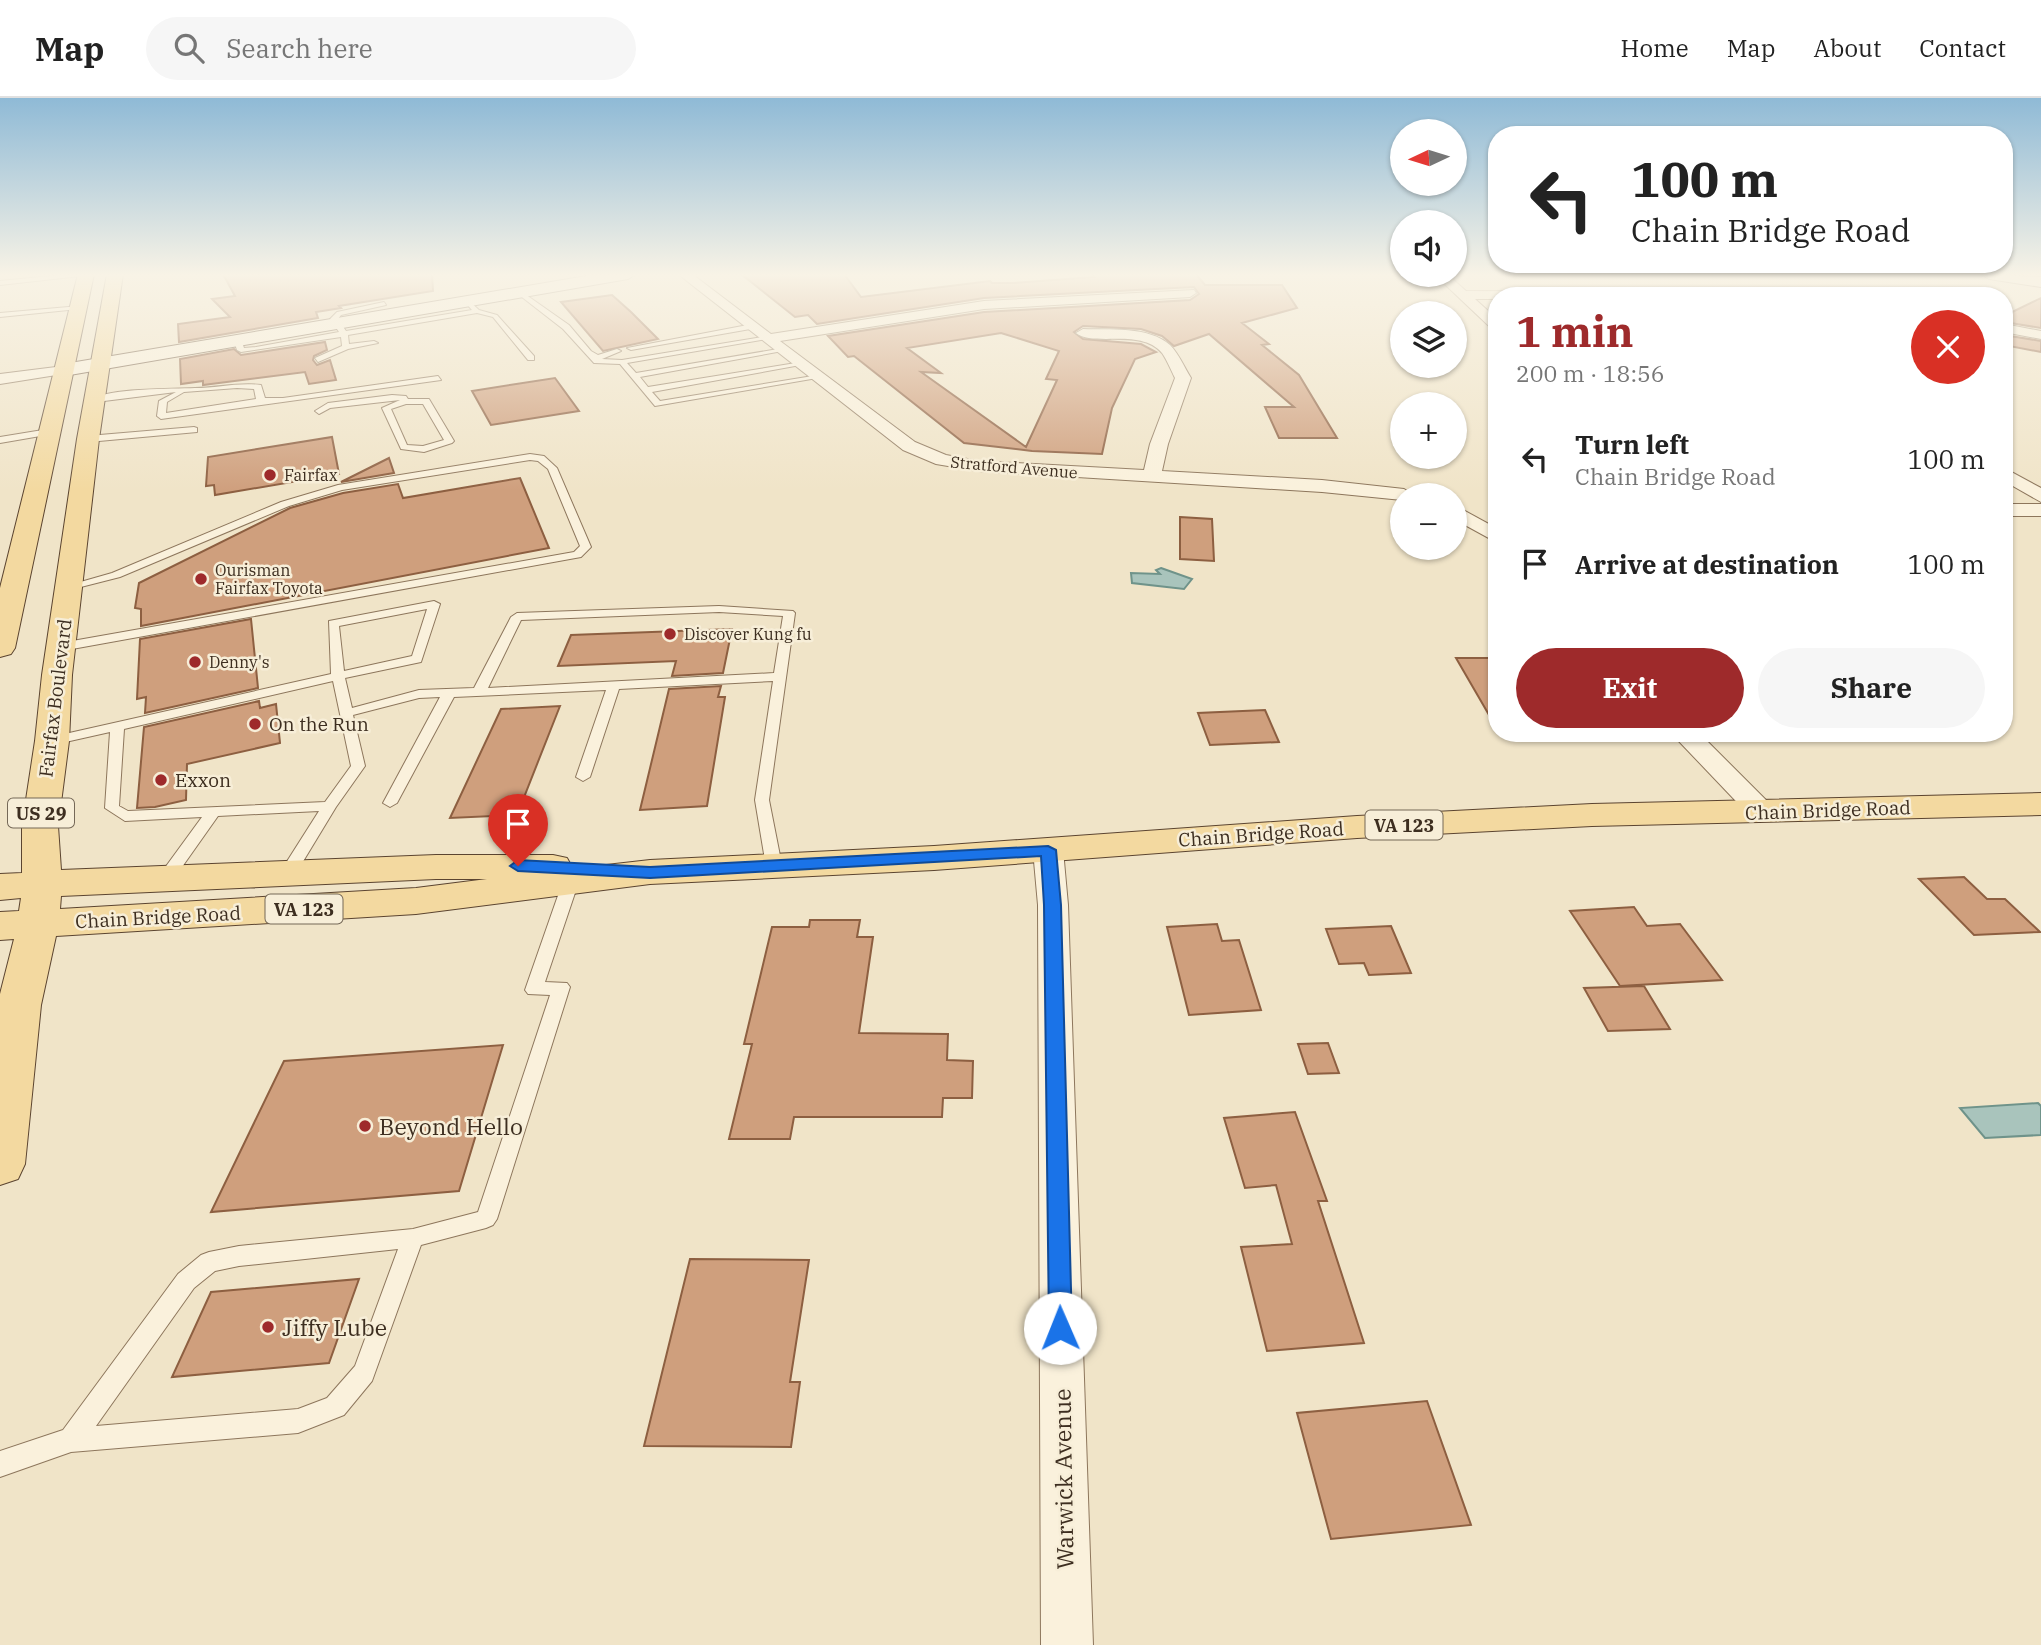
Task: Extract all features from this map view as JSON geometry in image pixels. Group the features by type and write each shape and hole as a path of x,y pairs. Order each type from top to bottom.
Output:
{"main road":[{"path":"0,648 5,602 69,346"},
{"name":"Fairfax Boulevard","path":"0,1164 19,1005 26,912 52,741 88,439 105,346"},
{"name":"Chain Bridge Road","path":"26,912 123,879 164,880 497,865 650,872 1048,850 1357,827 1592,815 2041,804"},
{"name":"Chain Bridge Road","path":"0,887 26,912 416,901 650,872"}],"street":[{"path":"0,379 207,346"},
{"name":"Stratford Avenue","path":"778,346 909,446 934,458 978,466 1322,486 1390,493"},
{"path":"1152,477 1159,444 1184,378 1166,349 1161,346"},
{"path":"2013,479 2041,496"},
{"path":"2013,510 2041,510"},
{"path":"1467,519 1488,531"},
{"path":"1693,742 1762,812"},
{"name":"Warwick Avenue","path":"1048,850 1053,905 1067,1645"}],"lane":[{"path":"318,360 346,346"},
{"path":"521,346 531,358"},
{"path":"582,346 597,358 597,361 607,363 719,346"},
{"path":"631,348 641,346"},
{"path":"597,358 617,351"},
{"path":"634,376 784,351"},
{"path":"622,362 658,404 819,377"},
{"path":"646,390 802,364"},
{"path":"186,390 163,401 161,416 261,401 283,401 438,377"},
{"path":"96,400 171,389 258,387 261,401"},
{"path":"319,411 328,406 392,397 402,398 405,402 426,401 449,441 424,449 404,447 386,408 405,402"},
{"path":"88,439 194,430"},
{"path":"0,440 49,432"},
{"path":"61,648 577,555 586,547 552,468 541,458 530,457 341,487 285,504 116,575 69,587"},
{"path":"52,741 117,725 338,676 417,659 433,604 333,624 338,676 358,766 329,806 287,874"},
{"path":"479,692 517,617 719,609 789,613 762,800 774,866"},
{"path":"346,713 419,694 780,677"},
{"path":"583,777 614,685"},
{"path":"390,803 449,693"},
{"path":"117,725 112,808 125,816 329,806"},
{"path":"164,880 213,813"},
{"path":"71,1440 186,1280 209,1262 239,1256 413,1238 486,1219 561,987 534,989 570,884"},
{"path":"0,1464 71,1440 298,1421 335,1407 364,1373 413,1238"}],"water":[{"path":"1161,568 1192,579 1184,589 1132,583 1131,573 1160,574 1156,570"},
{"path":"2038,1103 2041,1106 2041,1135 1985,1138 1960,1108"}],"building":[{"path":"298,346 326,346 327,350 314,356 313,360 317,365 330,360 336,380 309,384 305,372 203,385 203,381 181,384 180,359 234,349 241,355"},
{"path":"599,346 625,346 603,351"},
{"path":"838,346 918,346 907,348 941,373 921,372 1026,447 1057,380 1046,379 1059,351 1044,346 1145,346 1156,352 1135,359 1112,408 1102,454 1032,451 964,443 854,356 848,357"},
{"path":"1223,346 1263,346 1299,375 1337,438 1279,438 1265,407 1294,407"},
{"path":"2013,346 2041,346 2041,352 2013,347"},
{"path":"555,378 579,411 491,425 472,391"},
{"name":"Fairfax","path":"332,437 339,474 215,495 214,485 206,486 208,457"},
{"path":"389,458 394,473 341,482"},
{"path":"520,478 549,548 141,626 141,609 135,608 139,583 290,508 343,493 398,484 403,498"},
{"path":"1180,517 1212,519 1214,561 1180,559"},
{"path":"251,619 258,688 145,713 146,697 137,699 140,639"},
{"path":"732,629 723,673 672,676 676,661 558,666 571,635"},
{"path":"1456,658 1488,658 1488,713"},
{"path":"721,686 718,697 725,697 707,806 640,810 669,689"},
{"path":"259,701 260,708 276,704 280,743 187,764 186,800 137,808 144,727"},
{"path":"560,706 517,815 450,818 501,709"},
{"path":"1265,710 1279,742 1210,745 1198,713"},
{"path":"1964,877 1987,899 2005,899 2040,932 1974,935 1919,879"},
{"path":"1634,907 1647,926 1680,924 1722,980 1620,986 1570,911"},
{"path":"810,920 860,920 857,937 873,937 859,1033 948,1034 947,1060 973,1061 972,1098 943,1098 942,1117 794,1117 790,1139 729,1139 752,1044 744,1044 772,927 809,927"},
{"path":"1217,924 1222,941 1239,940 1261,1010 1189,1015 1167,927"},
{"path":"1391,926 1411,973 1369,975 1364,963 1339,964 1326,929"},
{"path":"1644,986 1670,1029 1608,1031 1584,988"},
{"path":"1328,1043 1339,1073 1308,1074 1298,1044"},
{"name":"Beyond Hello","path":"503,1045 459,1191 211,1212 284,1061"},
{"path":"1295,1112 1327,1201 1318,1201 1364,1343 1267,1351 1241,1247 1292,1244 1276,1185 1245,1188 1224,1118"},
{"path":"690,1259 809,1260 790,1382 800,1382 791,1447 644,1446"},
{"name":"Jiffy Lube","path":"359,1279 329,1363 172,1377 211,1292"},
{"path":"1427,1401 1471,1525 1331,1539 1297,1413"}],"place":[{"name":"Fairfax","path":"270,475"},
{"name":"Ourisman Fairfax Toyota","path":"201,579"},
{"name":"Discover Kung fu","path":"670,634"},
{"name":"Denny's","path":"195,662"},
{"name":"On the Run","path":"255,724"},
{"name":"Exxon","path":"161,780"},
{"name":"Beyond Hello","path":"365,1126"},
{"name":"Jiffy Lube","path":"268,1327"}],"route":[{"path":"518,866 650,872 1048,850 1053,905 1060,1328"}]}
